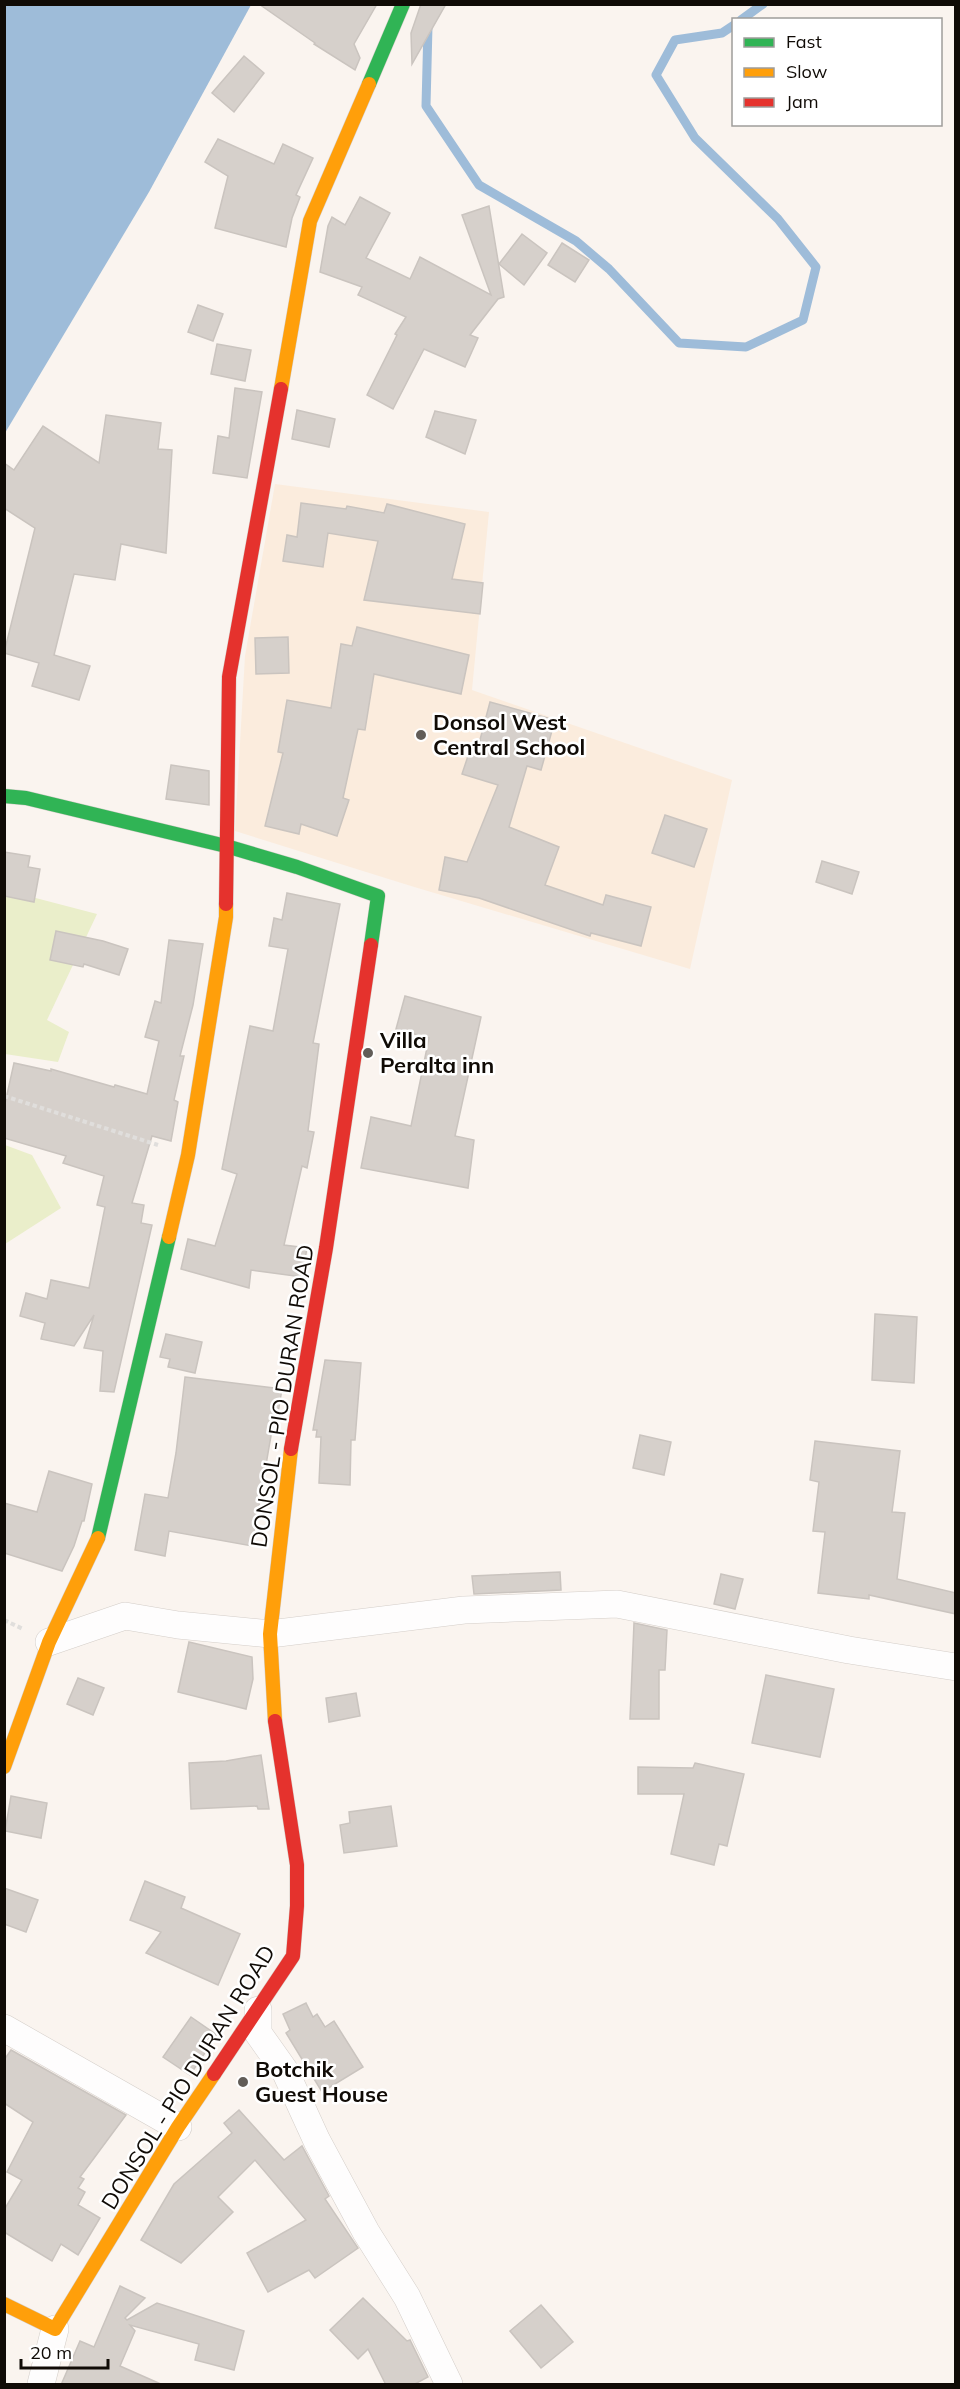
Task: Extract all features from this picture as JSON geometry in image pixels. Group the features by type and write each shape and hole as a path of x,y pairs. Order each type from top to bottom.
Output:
{"main road":[{"path":"4,1767 49,1642 100,1534 188,1155 226,917 229,677 310,221 403,4"},
{"name":"DONSOL - PIO DURAN ROAD","path":"4,796 26,798 226,846 297,867 378,896 326,1248 290,1452 270,1634 273,1710 297,1865 297,1906 293,1956 178,2127 55,2329"},
{"path":"4,2304 55,2329"}],"street":[{"path":"49,1642 124,1616 178,1625 270,1634 464,1610 617,1604 849,1650 956,1667"},
{"path":"258,2010 258,2033 285,2070 317,2141 366,2232 407,2297 449,2385"},
{"path":"4,2028 178,2127"},
{"path":"40,2385 55,2329"}],"path":[{"path":"4,1096 188,1155"}],"shaded area":[{"name":"Donsol West Central School","path":"275,484 489,512 472,690 732,780 690,969 235,831 245,656"}],"green space":[{"path":"5,890 97,914 47,1020 69,1032 58,1062 5,1054"},
{"path":"5,1145 32,1155 61,1208 5,1244"}],"water":[{"path":"5,4 251,5 149,192 5,433"}],"building":[{"path":"259,4 377,4 354,44 360,58 355,70 314,44"},
{"path":"421,4 446,4 412,64 411,33"},
{"path":"244,56 264,73 234,112 212,93"},
{"path":"218,139 274,164 283,144 313,158 296,195 300,197 292,218 286,247 215,228 228,176 205,162"},
{"path":"360,197 390,213 366,258 410,279 420,257 491,295 462,215 489,206 504,297 498,299 470,335 478,338 465,367 424,349 393,409 367,395 397,335 395,334 406,317 358,295 362,287 320,272 328,226 332,217 345,225"},
{"path":"522,234 547,253 524,285 499,264"},
{"path":"562,243 589,260 575,282 548,265"},
{"path":"198,305 223,314 213,341 188,332"},
{"path":"217,344 251,350 245,381 211,374"},
{"path":"235,388 262,392 247,478 213,473 218,436 229,438"},
{"path":"297,410 335,419 329,447 292,439"},
{"path":"435,411 476,420 465,454 426,437"},
{"path":"106,415 161,423 158,449 172,450 166,553 121,544 115,580 74,574 54,655 90,666 79,700 32,686 39,663 4,653 35,528 4,508 4,463 14,470 43,426 99,463"},
{"path":"301,503 346,509 347,506 384,513 387,504 465,524 452,579 483,583 480,614 364,600 378,541 328,533 323,567 283,561 287,535 297,537"},
{"path":"357,627 469,655 461,694 374,674 365,730 358,729 343,798 349,800 337,836 301,824 299,834 265,826 283,753 278,752 287,700 331,708 341,644 352,646"},
{"path":"288,637 289,673 256,674 255,638"},
{"path":"490,702 555,720 541,770 527,766 509,827 559,847 545,885 603,905 606,895 651,907 641,946 591,933 590,936 479,898 439,890 445,857 467,862 498,785 462,774 469,753 476,755"},
{"path":"171,765 209,771 209,805 166,799"},
{"path":"665,815 707,829 694,867 652,853"},
{"path":"4,852 30,856 28,867 40,869 34,902 4,896"},
{"path":"822,861 859,872 852,894 816,882"},
{"path":"287,893 340,904 313,1043 319,1044 308,1131 314,1132 307,1168 302,1166 284,1245 307,1248 302,1277 251,1270 249,1288 181,1269 188,1239 215,1246 237,1174 222,1169 250,1026 273,1031 288,949 269,946 274,918 282,920"},
{"path":"56,931 128,949 119,975 84,964 83,967 50,960"},
{"path":"169,940 203,944 193,1005 180,1056 184,1056 174,1100 178,1102 171,1141 152,1136 132,1203 144,1205 141,1223 152,1225 114,1392 100,1391 103,1351 84,1348 94,1315 74,1346 41,1339 45,1323 20,1316 26,1293 47,1299 51,1280 89,1288 105,1207 97,1205 104,1176 63,1163 66,1156 4,1138 4,1108 14,1063 51,1071 51,1069 147,1094 159,1041 145,1037 155,1001 161,1003"},
{"path":"405,996 481,1017 455,1136 474,1140 468,1188 361,1168 371,1117 411,1126 429,1038 396,1029"},
{"path":"875,1314 917,1317 914,1383 872,1380"},
{"path":"166,1334 202,1342 195,1373 168,1367 170,1359 160,1357"},
{"path":"325,1360 361,1363 355,1440 351,1440 350,1485 319,1483 321,1437 316,1437 317,1430 313,1430"},
{"path":"185,1377 282,1389 276,1425 273,1424 252,1546 169,1531 165,1556 135,1550 145,1494 168,1498"},
{"path":"640,1435 671,1442 664,1475 633,1468"},
{"path":"815,1441 900,1451 892,1512 905,1513 897,1579 956,1593 956,1614 869,1595 869,1599 818,1593 825,1532 813,1531 819,1482 810,1480"},
{"path":"49,1471 92,1484 84,1521 82,1521 74,1546 62,1571 4,1553 4,1503 37,1512"},
{"path":"560,1572 561,1590 474,1594 472,1576"},
{"path":"721,1574 743,1579 735,1609 714,1604"},
{"path":"634,1623 667,1630 665,1670 659,1670 659,1719 630,1719"},
{"path":"189,1642 252,1657 253,1679 246,1709 178,1692"},
{"path":"766,1675 834,1689 820,1757 752,1743"},
{"path":"78,1678 104,1688 93,1715 67,1704"},
{"path":"356,1693 360,1716 329,1722 326,1698"},
{"path":"261,1755 269,1809 258,1809 257,1806 191,1809 189,1763 226,1761"},
{"path":"695,1763 744,1774 727,1846 719,1844 714,1865 671,1854 684,1794 638,1794 638,1767 693,1768"},
{"path":"11,1796 47,1803 41,1838 5,1831"},
{"path":"391,1806 397,1846 344,1853 340,1825 350,1823 349,1812"},
{"path":"145,1881 185,1897 181,1908 240,1934 218,1985 146,1953 161,1932 130,1920"},
{"path":"4,1888 38,1900 26,1932 4,1924"},
{"path":"306,2003 313,2017 317,2014 325,2027 334,2021 363,2067 322,2092 286,2033 290,2030 283,2014"},
{"path":"191,2017 217,2035 190,2075 163,2057"},
{"path":"11,2050 126,2115 80,2177 84,2179 78,2188 85,2192 78,2205 100,2218 78,2255 61,2244 52,2261 4,2232 4,2210 22,2180 7,2172 33,2122 4,2103 4,2060"},
{"path":"239,2110 284,2160 302,2146 329,2196 325,2199 358,2248 315,2278 309,2270 268,2292 247,2253 306,2220 255,2160 218,2197 233,2212 181,2263 141,2240 174,2184 232,2133 224,2123"},
{"path":"120,2286 145,2298 125,2318 127,2320 157,2303 244,2331 234,2370 195,2360 199,2344 130,2325 135,2331 120,2366 163,2385 61,2385 80,2341 94,2347"},
{"path":"363,2298 407,2341 410,2340 428,2377 413,2385 386,2385 368,2349 358,2359 330,2330"},
{"path":"541,2305 573,2342 541,2368 510,2331"}],"waterway":[{"path":"744,18 763,4"},
{"path":"428,26 426,106 479,185 576,241 609,269 679,343 746,347 803,320 816,267 778,219 695,138 656,75 675,40 722,33 732,26"}],"traffic: fast":[{"path":"369,84 403,4"},
{"path":"4,796 26,798 226,846 297,867 378,896 371,945"},
{"path":"98,1538 169,1237"}],"traffic: slow":[{"path":"281,389 310,221 369,84"},
{"path":"169,1237 188,1155 226,917 226,904"},
{"path":"275,1721 270,1634 291,1449"},
{"path":"4,1767 49,1642 98,1538"},
{"path":"4,2304 55,2329 178,2127 214,2074"}],"traffic: jam":[{"path":"226,904 229,677 281,389"},
{"path":"291,1449 326,1248 371,945"},
{"path":"214,2074 293,1956 297,1906 297,1865 275,1721"}],"place":[{"name":"Donsol West Central School","path":"421,735"},
{"name":"Villa Peralta inn","path":"368,1053"},
{"name":"Botchik Guest House","path":"243,2082"}]}
